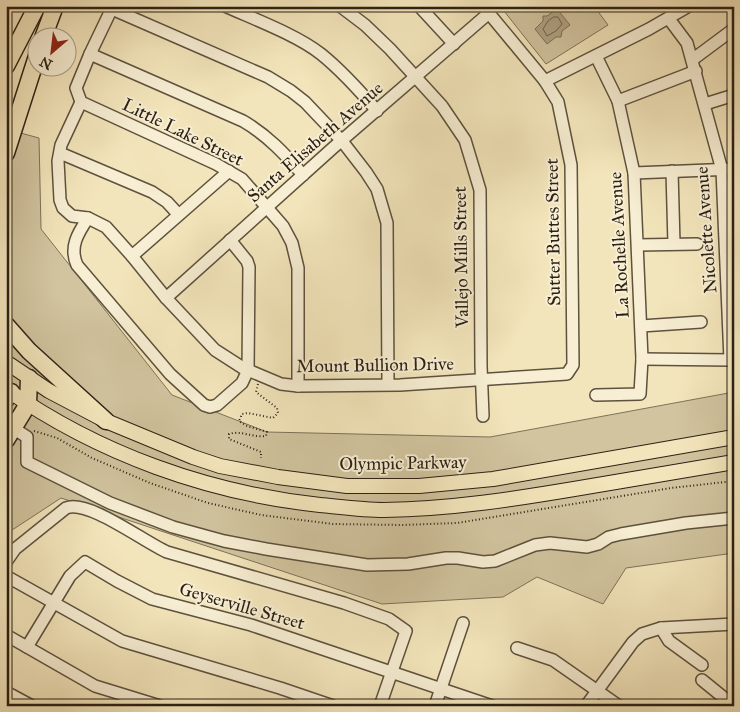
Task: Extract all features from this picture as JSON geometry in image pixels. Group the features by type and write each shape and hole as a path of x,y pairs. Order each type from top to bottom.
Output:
{"highway":[{"path":"6,66 37,6"},
{"path":"47,28 55,6"},
{"path":"6,153 30,78"},
{"path":"6,325 29,351 106,421"},
{"path":"10,434 28,404 29,378"}],"main road":[{"name":"Olympic Parkway","path":"6,362 29,378 106,421 161,445 220,466 278,477 347,486 419,486 493,479 734,437"},
{"path":"8,394 78,432 166,471 217,487 274,500 348,508 382,510 420,509 493,503 734,462"}],"street":[{"path":"225,6 321,54 359,90 377,111"},
{"name":"Vallejo Mills Street","path":"340,6 378,37 442,106 464,140 480,190 480,366 483,416"},
{"path":"419,6 454,44"},
{"path":"545,81 669,19 689,6"},
{"path":"81,102 76,88 112,7 268,77 291,90 305,102 342,141 377,189 387,223 388,384"},
{"name":"Santa Elisabeth Avenue","path":"166,298 454,44 486,10"},
{"name":"Sutter Buttes Street","path":"486,10 545,81 558,102 571,165 573,365"},
{"name":"Nicolette Avenue","path":"642,359 730,360 731,312 728,170 705,104 687,42 669,19"},
{"path":"618,101 694,65 731,31"},
{"path":"90,54 243,121 275,144 304,175"},
{"name":"La Rochelle Avenue","path":"596,56 618,101 634,173 642,359 640,394 596,395"},
{"path":"705,104 734,95"},
{"name":"Mount Bullion Drive","path":"81,102 61,145 58,179 60,200 63,208 72,216 88,218 106,227 166,298 215,350 259,376 281,384 298,386 388,384 567,374 573,365"},
{"name":"Little Lake Street","path":"81,102 229,171 242,179 277,219 288,234 297,260 298,386"},
{"path":"60,153 152,192 167,202 178,214"},
{"path":"634,173 728,170"},
{"path":"132,256 229,171"},
{"path":"672,171 674,244"},
{"path":"88,218 79,231 74,246 74,257 77,265 176,381 204,405 210,407 217,405 242,383 248,370 249,267 230,240"},
{"path":"638,245 697,244"},
{"path":"640,326 701,322"},
{"path":"10,434 27,437 27,462 110,503 137,514 173,527 224,540 266,549 367,565 408,564 446,558 483,562 495,561 535,545 564,544 587,547 621,534 686,523 734,518"},
{"path":"6,562 15,549 66,508 78,506 110,520 167,552 344,603 389,619 406,631 380,706"},
{"name":"Geyserville Street","path":"27,647 70,576 85,562 117,581 152,598 251,625 485,705"},
{"path":"6,576 122,641 280,688 333,706"},
{"path":"436,706 463,623"},
{"path":"586,706 632,642 642,634 660,628 734,624"},
{"path":"660,628 669,641 702,665"},
{"path":"6,635 95,686 160,706"},
{"path":"517,648 553,660 619,706"},
{"path":"702,680 734,706"},
{"path":"6,692 32,706"}],"path":[{"path":"259,376 256,392 277,408 278,414 273,418 248,413 242,414 239,421 247,426 267,432 266,436 261,437 236,431 229,434 229,438 261,452 261,458"}],"shaded area":[{"path":"500,6 594,6 608,25 546,64"},
{"path":"6,129 39,138 41,229 172,395 267,432 490,437 734,392 734,553 626,568 603,604 537,577 503,597 382,604 61,498 6,534"}],"water":[{"path":"557,9 570,25 562,31 561,37 556,37 547,44 535,29 543,21 543,16 547,16"}]}
